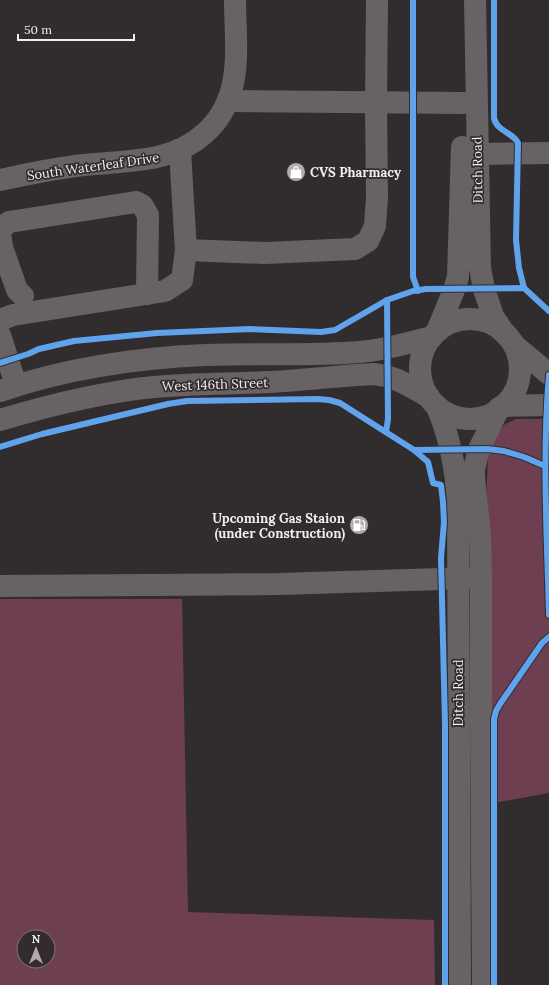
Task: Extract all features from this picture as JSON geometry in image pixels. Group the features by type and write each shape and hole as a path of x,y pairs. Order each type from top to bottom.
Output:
{"main road":[{"path":"8,388 45,377 93,366 150,358 207,355 361,352 404,344 434,334 450,323 464,319 479,320 494,325 509,340 549,374"},
{"path":"434,334 423,351 420,366 422,382 432,401 448,413 455,416 470,418 486,416 501,407 511,396 519,377 518,358 509,340"},
{"name":"West 146th Street","path":"0,420 78,399 136,389 190,384 270,382 373,374 387,376 404,382 432,401"},
{"path":"501,407 549,405"}],"street":[{"name":"South Waterleaf Drive","path":"0,180 57,168 155,158 180,151 191,144 210,129 218,120 228,101 232,88 235,68 235,0"},
{"path":"186,250 280,253 355,249 368,241 375,226 377,197 377,0"},
{"name":"Ditch Road","path":"434,334 454,290 458,277 463,103 463,22 461,0"},
{"name":"Ditch Road","path":"474,0 476,154 480,268 484,289 493,316 509,340"},
{"path":"228,101 463,103"},
{"path":"0,320 13,315 25,305 147,294 165,291 182,280 186,250 180,151"},
{"path":"476,154 549,153"},
{"path":"25,305 17,254 0,234 3,227 9,222 136,202 142,205 148,215 147,294"},
{"path":"0,335 8,388"},
{"name":"Ditch Road","path":"432,401 446,432 451,450 457,485 459,578 458,786 460,985"},
{"name":"Ditch Road","path":"483,985 481,578 480,535 474,469 479,449 501,407"},
{"path":"0,586 279,584 481,578"}],"shaded area":[{"path":"516,419 549,419 549,793 488,804 486,504 488,455 496,435 504,425"},
{"path":"0,599 182,599 188,912 434,920 435,985 0,985"}],"cycle path":[{"path":"413,0 413,277 418,291"},
{"path":"494,0 494,118 498,126 513,136 518,143 516,240 519,268 524,288"},
{"path":"0,363 39,349 74,341 157,333 250,329 321,332 335,330 387,300 413,291 426,289 524,288 549,311"},
{"path":"386,432 388,419 387,300"},
{"path":"549,375 545,465 549,615"},
{"path":"0,447 42,434 168,404 187,401 317,399 340,403 414,450 428,462 433,483 441,485 444,522 441,558 445,724 445,985"},
{"path":"414,450 488,449 504,451 524,457 545,466"},
{"path":"494,985 494,719 500,704 542,643 549,637"}],"place":[{"name":"CVS Pharmacy","path":"296,172"},
{"name":"Upcoming Gas Staion (under Construction)","path":"359,525"}]}
